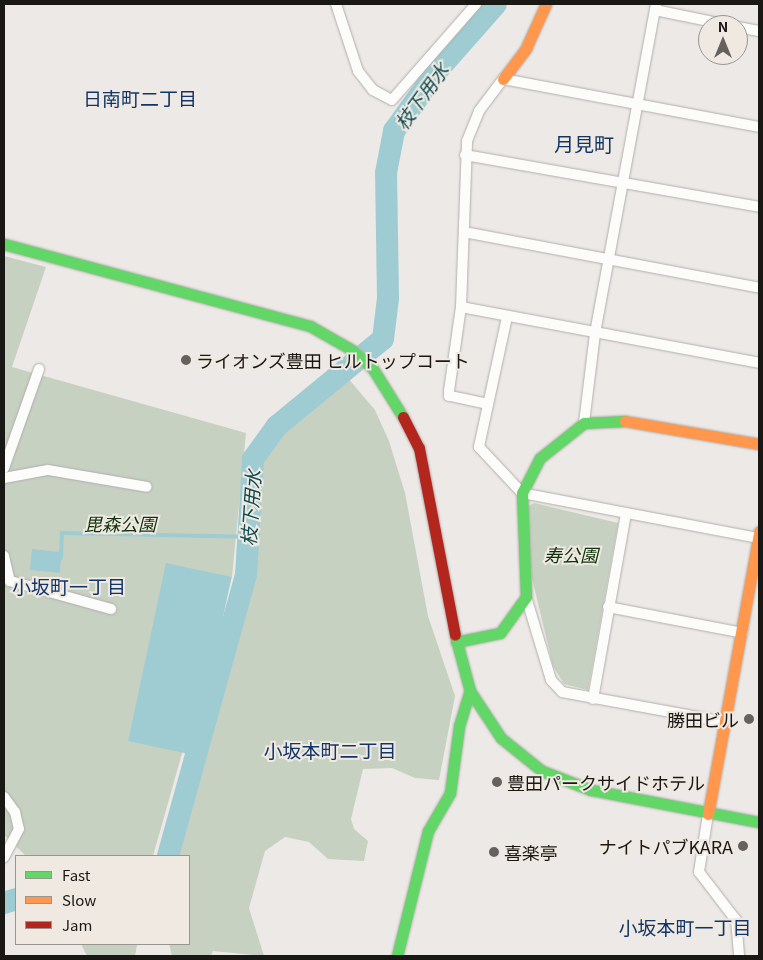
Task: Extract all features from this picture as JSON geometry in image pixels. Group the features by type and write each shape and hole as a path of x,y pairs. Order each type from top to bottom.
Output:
{"street":[{"path":"336,4 358,71 373,90 392,100 476,4"},
{"path":"488,404 449,396 461,307 465,155 479,111 526,48 546,4"},
{"path":"584,424 596,333 655,7 698,18"},
{"path":"503,79 759,127"},
{"path":"465,155 759,207"},
{"path":"464,232 759,288"},
{"path":"4,244 310,326 354,353 365,362 406,417 419,448 456,642 470,691 501,738 542,770 605,794 759,822"},
{"path":"461,307 506,317 759,363"},
{"path":"506,317 479,447 522,493 626,514 759,535 754,593 743,632 725,722 699,872 736,920 739,956"},
{"path":"4,468 39,369"},
{"path":"725,722 562,692 551,680 526,596 522,493 549,448 584,424 615,419 759,444"},
{"path":"4,478 48,470 147,488"},
{"path":"593,699 626,514"},
{"path":"4,556 10,581 111,609"},
{"path":"456,642 500,633 526,596"},
{"path":"608,607 743,632"},
{"path":"397,956 428,831 450,792 459,726 470,691"},
{"path":"4,798 16,812 18,829 4,857"}],"green space":[{"name":"毘森公園","path":"4,256 46,267 12,367 246,433 232,577 153,855 25,855 4,835"},
{"path":"347,377 375,410 389,441 405,493 428,616 455,696 439,780 415,778 392,768 363,769 351,819 354,829 368,841 364,861 328,859 309,842 285,837 265,851 249,908 264,956 213,951 211,956 172,956 169,945 190,945 190,855 173,855 254,577 261,461 282,431"},
{"name":"寿公園","path":"534,503 618,523 588,690 564,684 553,666 531,574 527,507"},
{"path":"82,945 137,945 135,956 87,956"}],"water":[{"path":"32,549 62,552 60,573 30,570"},
{"path":"166,563 232,577 194,755 128,741"}],"waterway":[{"name":"枝下用水","path":"168,855 246,575 253,459 277,426 383,339 388,298 386,173 394,131 437,71 496,4"},
{"path":"61,558 62,533 246,537"},
{"name":"枝下用水","path":"4,903 15,899"}],"traffic: fast":[{"path":"4,244 310,326 352,350 373,369 403,417"},
{"path":"456,642 500,633 526,597 522,493 540,458 584,423 625,421"},
{"path":"455,635 470,691 501,738 542,771 591,790 759,822"},
{"path":"397,956 428,831 450,793 459,726 470,691"}],"traffic: slow":[{"path":"503,79 526,48 546,4"},
{"path":"625,421 759,444"},
{"path":"708,814 759,532"}],"traffic: jam":[{"path":"403,417 419,448 455,635"}],"place":[{"name":"ライオンズ豊田 ヒルトップコート","path":"186,360"},
{"name":"勝田ビル","path":"749,719"},
{"name":"豊田パークサイドホテル","path":"497,782"},
{"name":"ナイトパブKARA","path":"743,846"},
{"name":"喜楽亭","path":"494,852"}],"district":[{"name":"日南町二丁目","path":"140,98"},
{"name":"月見町","path":"584,143"},
{"name":"小坂町一丁目","path":"69,586"},
{"name":"小坂本町二丁目","path":"330,750"},
{"name":"小坂本町一丁目","path":"685,927"}]}
